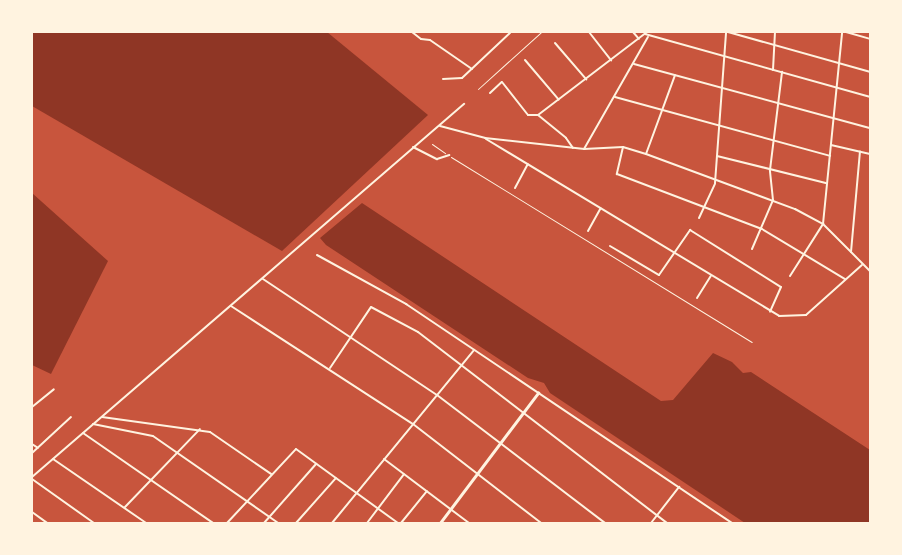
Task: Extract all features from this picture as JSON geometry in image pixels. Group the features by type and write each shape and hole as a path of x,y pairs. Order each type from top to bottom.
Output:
{"street":[{"path":"412,32 421,39 430,40 472,69"},
{"path":"443,79 455,80 472,69 511,32"},
{"path":"589,32 611,60"},
{"path":"633,32 639,39"},
{"path":"699,218 705,207 715,179 717,125 724,87 724,58 727,32 870,72"},
{"path":"773,70 775,32"},
{"path":"790,276 803,252 823,224 831,145 832,117 842,32"},
{"path":"846,32 870,39"},
{"path":"538,116 646,33 648,37 782,72 870,98"},
{"path":"584,149 616,97 648,37"},
{"path":"555,42 586,79"},
{"path":"525,60 559,100"},
{"path":"634,64 724,87 870,128"},
{"path":"752,249 762,229 773,200 770,170 782,72"},
{"path":"646,154 675,75"},
{"path":"490,92 502,82 528,115 538,116 566,138 573,148"},
{"path":"616,97 830,156"},
{"path":"94,523 32,478 464,104"},
{"path":"440,126 485,138 584,149 623,147 646,154 773,200 823,224 862,265 870,270"},
{"path":"485,138 770,312 782,316 806,315 862,265"},
{"path":"831,145 870,154"},
{"path":"413,147 437,159 449,155"},
{"path":"623,147 616,169 620,175 762,229 803,252 845,279"},
{"path":"851,252 860,151"},
{"path":"717,156 827,183"},
{"path":"515,188 528,164"},
{"path":"588,231 601,208"},
{"path":"610,246 658,275 672,252 690,230 781,287 770,312"},
{"path":"317,255 406,304 732,523"},
{"path":"698,298 711,276"},
{"path":"263,279 350,339 437,395 605,523"},
{"path":"231,306 330,368 414,424 541,523"},
{"path":"330,368 371,307 412,328 667,523"},
{"path":"332,523 474,350"},
{"path":"32,407 54,389"},
{"path":"440,523 538,393"},
{"path":"32,453 71,417"},
{"path":"102,417 200,429 211,432 271,474"},
{"path":"93,424 150,435 278,523"},
{"path":"124,508 200,429"},
{"path":"83,433 213,523"},
{"path":"32,444 38,448"},
{"path":"227,523 271,474 297,449 377,508 400,523 427,491"},
{"path":"53,459 146,523"},
{"path":"384,460 469,523"},
{"path":"264,523 316,464"},
{"path":"367,523 404,474"},
{"path":"296,523 336,478"},
{"path":"651,523 678,487"},
{"path":"32,512 48,523"}],"path":[{"path":"478,89 541,32"},
{"path":"432,144 752,342"}],"shaded area":[{"path":"32,32 327,32 428,115 282,251 32,106"},
{"path":"32,193 108,261 51,374 32,365"},
{"path":"362,203 661,401 673,400 713,353 732,362 743,373 751,372 870,450 870,523 745,523 550,393 544,383 528,378 326,245 320,238"}]}
